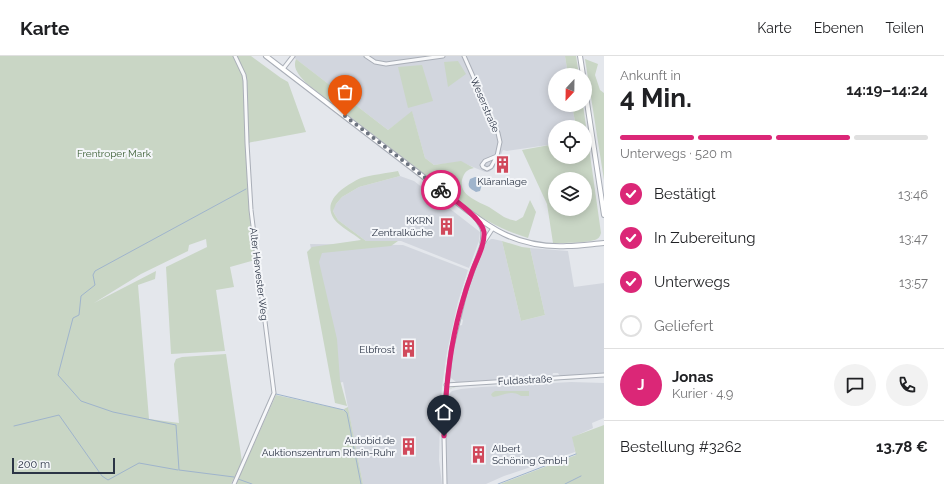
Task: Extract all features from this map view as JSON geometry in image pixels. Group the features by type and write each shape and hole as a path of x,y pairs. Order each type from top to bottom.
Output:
{"main road":[{"path":"266,56 474,216 492,228 520,241 544,245 568,246 604,243"},
{"path":"580,56 582,68"},
{"path":"588,112 604,215"}],"street":[{"name":"Alter Hervester Weg","path":"234,484 274,394 251,210 245,82 244,75 235,56"},
{"path":"283,69 294,56"},
{"path":"366,56 375,62 386,64 443,56"},
{"name":"Weserstraße","path":"464,56 498,133 500,142 497,156"},
{"path":"497,156 490,168 487,169 484,167 484,161 497,156"},
{"path":"474,216 484,231 482,245"},
{"path":"445,484 444,436 446,385 451,350 466,289 482,245 492,228"},
{"name":"Fuldastraße","path":"446,385 604,375"}],"shaded area":[{"path":"292,56 565,56 567,68 548,68 548,112 573,112 575,120 548,120 548,145 507,151 503,150 496,166 489,172 485,172 461,162 434,165 425,158 412,112 388,130"},
{"path":"400,176 414,181 480,232 479,241 469,268 401,241 366,241 338,220 333,211 334,207 342,197 359,187"},
{"path":"491,239 502,241 521,321 545,315 530,248 568,251 574,287 604,283 604,373 560,376 558,373 553,373 552,376 459,382 456,382 451,378 452,360 458,326 462,325 463,320 460,318 463,306 479,257 486,243"},
{"path":"310,244 403,245 468,270 458,302 447,352 442,387 439,460 442,484 363,484 343,382 338,383"},
{"path":"571,382 604,383 604,418 592,423 593,428 573,437 575,452 504,476 486,484 447,484 446,423 448,395 452,391 482,387"}],"green space":[{"name":"Frentroper Mark","path":"0,56 251,56 288,82 306,132 247,143 249,210 255,260 230,267 234,287 216,290 225,351 171,354 166,267 207,247 206,239 189,245 188,251 141,274 94,303 156,271 155,279 138,285 149,419 179,423 174,364 176,359 182,357 226,354 242,462 231,484 0,484"},
{"path":"565,56 576,56 578,68 567,68"},
{"path":"296,59 388,130 412,111 425,158 434,165 461,161 474,168 465,173 463,177 462,188 469,196 504,217 516,221 523,217 530,200 536,212 528,238 515,234 479,216 306,83 296,69"},
{"path":"585,59 598,64 595,75 600,90 604,93 604,180 592,104 592,68 586,68"},
{"path":"458,61 466,74 448,87 444,62"},
{"path":"422,65 433,101 408,108 398,67"},
{"path":"573,112 584,112 585,120 575,120"},
{"path":"548,145 548,164 591,164 601,233 598,238 591,241 574,243 553,243 549,216 592,216 592,172 548,172 548,210 547,204 522,150"},
{"path":"398,171 400,176 359,187 342,197 336,204 333,211 338,220 366,241 398,241 391,246 322,253 319,262 337,339 340,380 347,406 335,403 307,252 312,247 361,240 334,219 331,212 333,200 342,189 361,178"},
{"path":"502,241 530,248 545,315 521,321"},
{"path":"577,379 460,386 449,390 451,388 457,386"},
{"path":"495,391 529,391 529,396 521,396 511,393 493,397 491,395"},
{"path":"276,395 344,411 344,409 348,407 363,484 236,484"},
{"path":"604,425 604,484 500,484 576,455 572,437"}],"water":[{"path":"478,177 482,184 480,191 476,192 469,186 470,179"}],"waterway":[{"path":"234,477 179,470 176,425 113,412 81,401 58,375 73,318 79,315 81,296 95,285 93,275 95,271 246,189"},
{"path":"276,394 344,410 347,413 361,484"},
{"path":"14,426 59,415 102,476 108,480 139,463 178,470"},
{"path":"498,484 576,454"},
{"path":"565,484 581,476"},
{"path":"238,479 252,484"}],"way so far":[{"path":"345,116 441,190"}],"place":[{"name":"Kläranlage","path":"502,164"},
{"name":"KKRN Zentralküche","path":"446,226"},
{"name":"Elbfrost","path":"408,349"},
{"name":"Autobid.de Auktionszentrum Rhein-Ruhr","path":"408,446"},
{"name":"Albert Schöning GmbH","path":"479,454"}],"route":[{"path":"441,190 474,216 484,231 482,245 472,270 457,321 451,350 446,385 444,436"}]}
